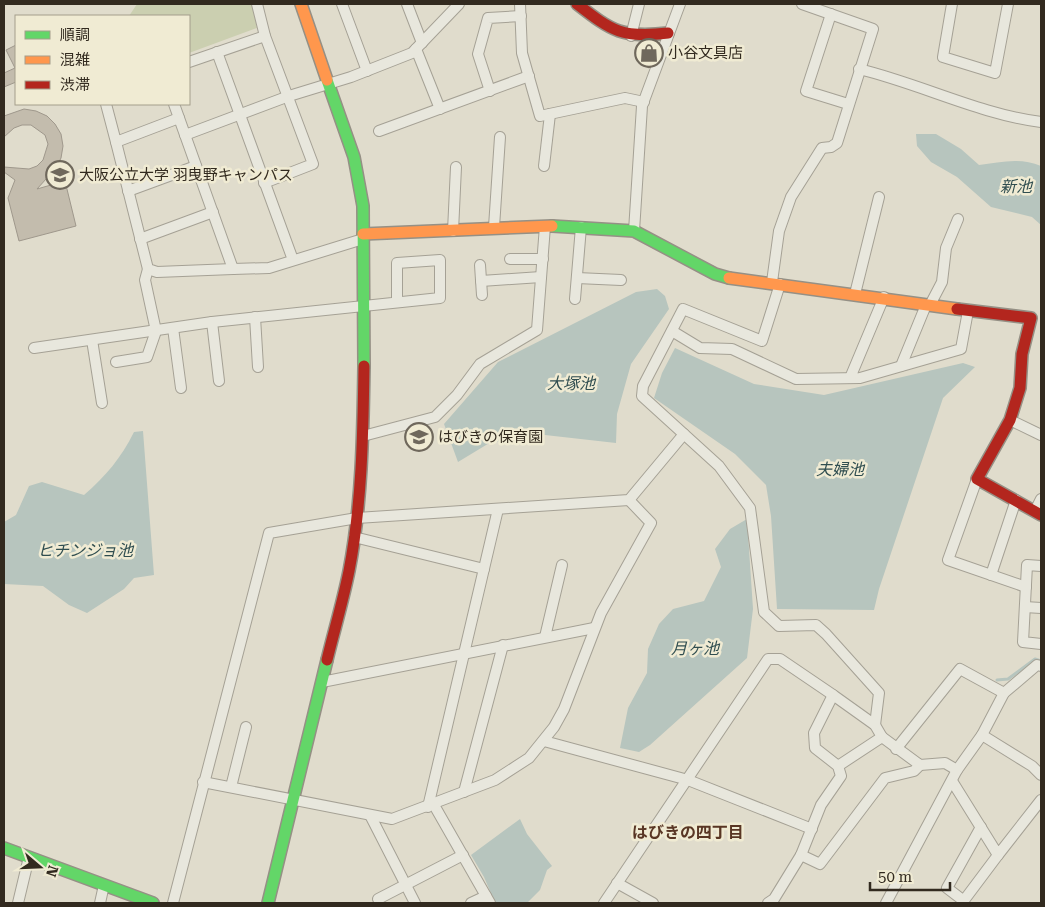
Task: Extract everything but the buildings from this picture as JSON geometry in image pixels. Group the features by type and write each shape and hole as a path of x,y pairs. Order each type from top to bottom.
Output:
{"street":[{"path":"257,4 265,36 313,164 264,183"},
{"path":"268,903 349,571 357,518 364,436 363,237 360,183 354,157 301,4"},
{"path":"342,4 367,71"},
{"path":"407,4 440,109"},
{"path":"185,135 289,96 367,71 412,53 459,4"},
{"path":"520,4 522,53 540,116 625,98 644,102"},
{"path":"577,4 618,33 631,36 668,33"},
{"path":"631,36 639,4"},
{"path":"634,231 644,102 680,4"},
{"path":"802,4 821,7 831,14 873,30 836,143 831,147 822,148 791,197 779,231 776,283 762,341 683,309 643,386 642,396 719,466 750,508 764,612 779,626 816,625 826,634 878,693 875,725"},
{"path":"952,4 943,57 996,73 1008,4"},
{"path":"831,14 806,91 848,104"},
{"path":"490,91 478,54 488,18 521,16"},
{"path":"190,62 265,36"},
{"path":"217,52 294,260"},
{"path":"859,69 895,78 1012,118 1041,122"},
{"path":"379,131 529,76"},
{"path":"106,105 148,268 145,280 156,331 147,357 116,362"},
{"path":"174,105 233,269"},
{"path":"544,166 550,114"},
{"path":"116,142 179,118"},
{"path":"494,227 500,137"},
{"path":"128,191 196,166"},
{"path":"453,230 456,167"},
{"path":"855,294 879,197"},
{"path":"140,239 213,212"},
{"path":"901,366 928,305 942,282 946,248 958,218"},
{"path":"364,436 436,417 457,395 480,364 537,330 545,226"},
{"path":"575,298 581,226"},
{"path":"148,268 157,272 269,268 363,237 494,227 581,226 634,231 715,274 739,280 776,283 884,297 968,311 1036,318 1022,354 1020,388 1010,420 978,480 948,560 1026,587"},
{"path":"510,259 543,259"},
{"path":"34,348 212,322 440,298 440,260 397,262 398,302"},
{"path":"480,265 482,295"},
{"path":"481,281 541,277"},
{"path":"577,278 622,280"},
{"path":"850,378 884,297"},
{"path":"672,331 700,348 732,350 796,379 860,378 961,349 968,311"},
{"path":"255,318 258,367"},
{"path":"212,322 219,381"},
{"path":"173,328 181,388"},
{"path":"92,340 102,403"},
{"path":"1010,420 1041,435"},
{"path":"173,903 269,533 357,518 629,500 684,434"},
{"path":"978,480 1038,513 1041,498"},
{"path":"203,782 392,819 431,806 495,780 529,758 544,741 564,709 594,628 651,523 629,500"},
{"path":"991,575 1016,500"},
{"path":"471,903 488,900 463,855 431,806 498,508"},
{"path":"354,538 484,569"},
{"path":"545,637 562,565"},
{"path":"1041,566 1027,565 1023,642 1041,644"},
{"path":"1025,607 1041,608"},
{"path":"322,682 465,652 594,628"},
{"path":"464,792 503,645"},
{"path":"604,903 768,659 780,660 833,694 875,725 882,738 920,765 945,763 957,770"},
{"path":"886,903 957,770 982,735 1004,693 1037,665 1041,666"},
{"path":"896,749 960,669 1004,693"},
{"path":"768,903 774,899 801,855 821,805 841,776 838,766 815,748 814,733 833,694"},
{"path":"231,787 246,727"},
{"path":"982,735 1032,766 1041,775"},
{"path":"838,766 882,738"},
{"path":"544,741 688,780 812,829"},
{"path":"801,855 820,864 885,778 914,771 920,765"},
{"path":"952,781 998,855"},
{"path":"981,827 947,888 963,902 1041,800"},
{"path":"370,815 415,903"},
{"path":"4,848 152,903"},
{"path":"378,899 463,855"},
{"path":"18,903 29,857"},
{"path":"617,883 653,903"},
{"path":"100,903 104,885"}],"green space":[{"path":"137,4 252,4 257,28 190,53 190,15 130,15"}],"water":[{"name":"新池","path":"916,134 936,134 961,149 979,165 1018,161 1041,166 1041,225 1032,217 991,207 957,177 931,162 917,146"},
{"name":"大塚池","path":"657,289 665,296 669,309 631,364 617,414 616,443 545,435 511,441 491,442 458,462 444,424 498,362 636,292"},
{"name":"夫婦池","path":"675,348 754,384 824,395 963,363 975,367 943,398 879,589 874,610 777,609 771,516 766,485 735,454 654,398 662,373"},
{"name":"ヒチンジョ池","path":"143,431 154,575 134,578 124,589 87,613 69,605 43,586 4,584 4,522 16,515 29,486 42,482 84,495 112,466 134,432"},
{"name":"月ヶ池","path":"747,519 753,609 747,658 650,745 639,752 620,748 628,708 647,673 648,649 659,624 673,609 704,601 721,567 715,549 730,529"},
{"path":"520,819 527,834 552,866 547,870 540,890 527,903 495,903 484,877 471,855"}],"waterway":[{"path":"997,680 1008,679 1035,659 1041,661"}],"traffic: fast":[{"path":"327,80 354,157 363,206 364,366"},
{"path":"552,226 634,231 715,274 729,278"},
{"path":"268,903 327,660"},
{"path":"4,848 153,903"}],"traffic: slow":[{"path":"301,4 327,80"},
{"path":"363,234 552,226"},
{"path":"729,278 957,309"}],"traffic: jam":[{"path":"577,4 609,27 619,31 639,35 668,33"},
{"path":"957,309 1031,318 1022,354 1020,388 1010,420 977,479 1041,515"},
{"path":"327,660 347,582 357,520 364,366"}],"place":[{"name":"小谷文具店","path":"649,53"},
{"name":"大阪公立大学 羽曳野キャンパス","path":"60,175"},
{"name":"はびきの保育園","path":"419,437"}],"district":[{"name":"はびきの四丁目","path":"688,832"}]}
